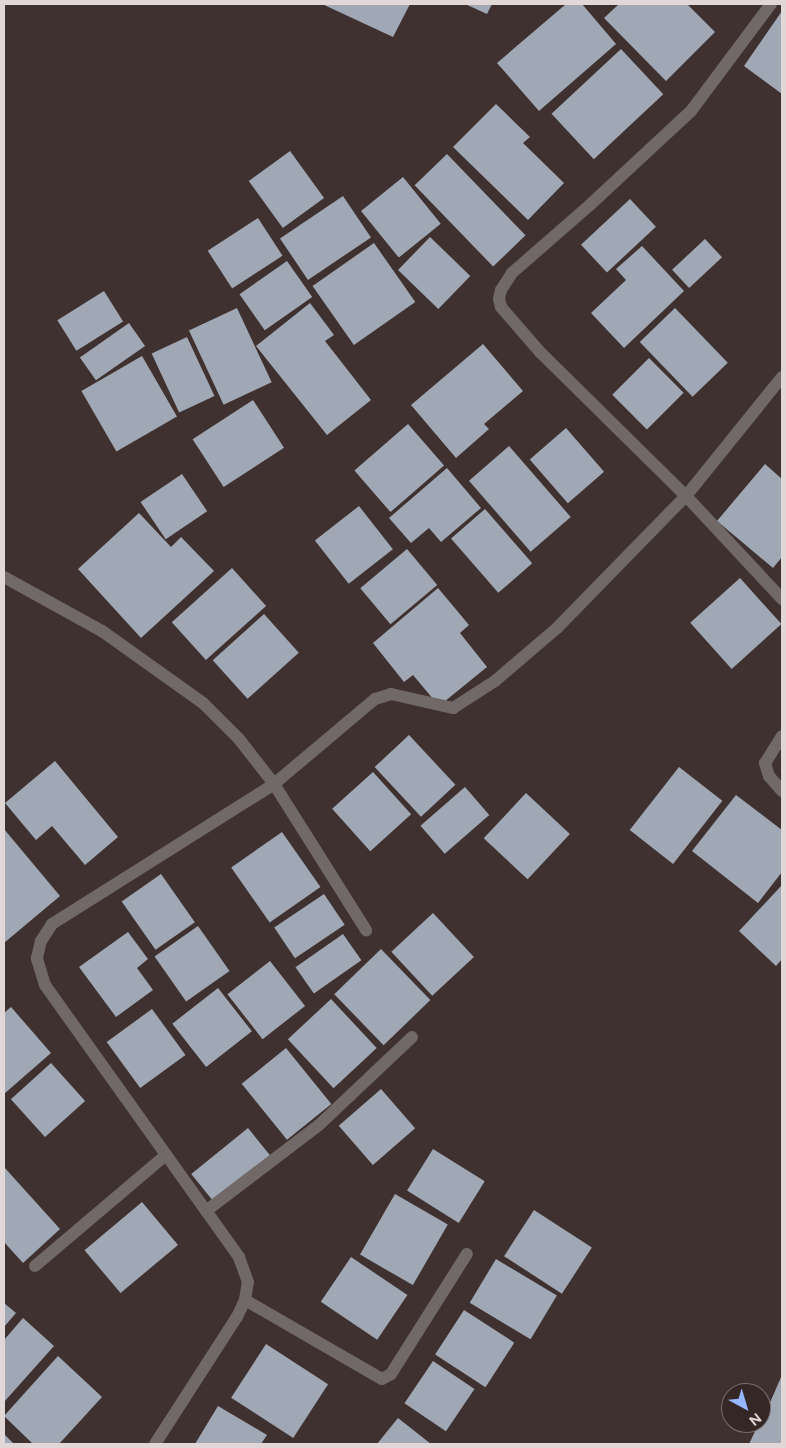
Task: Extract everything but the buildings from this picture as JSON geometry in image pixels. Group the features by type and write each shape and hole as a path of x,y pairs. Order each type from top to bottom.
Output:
{"street":[{"path":"771,4 691,111 592,204 512,273 501,290 499,299 502,307 540,352 686,496 782,599"},
{"path":"155,1444 236,1316 245,1300 248,1282 239,1257 45,985 38,958 41,941 52,924 274,784 375,699 391,694 453,708 488,686 557,628 686,496 782,377"},
{"path":"4,577 102,631 203,703 239,739 274,784 366,930"},
{"path":"782,736 766,762 769,776 782,791"},
{"path":"206,1210 319,1125 412,1036"},
{"path":"35,1266 166,1155"},
{"path":"245,1300 382,1379 391,1374 467,1254"}]}
